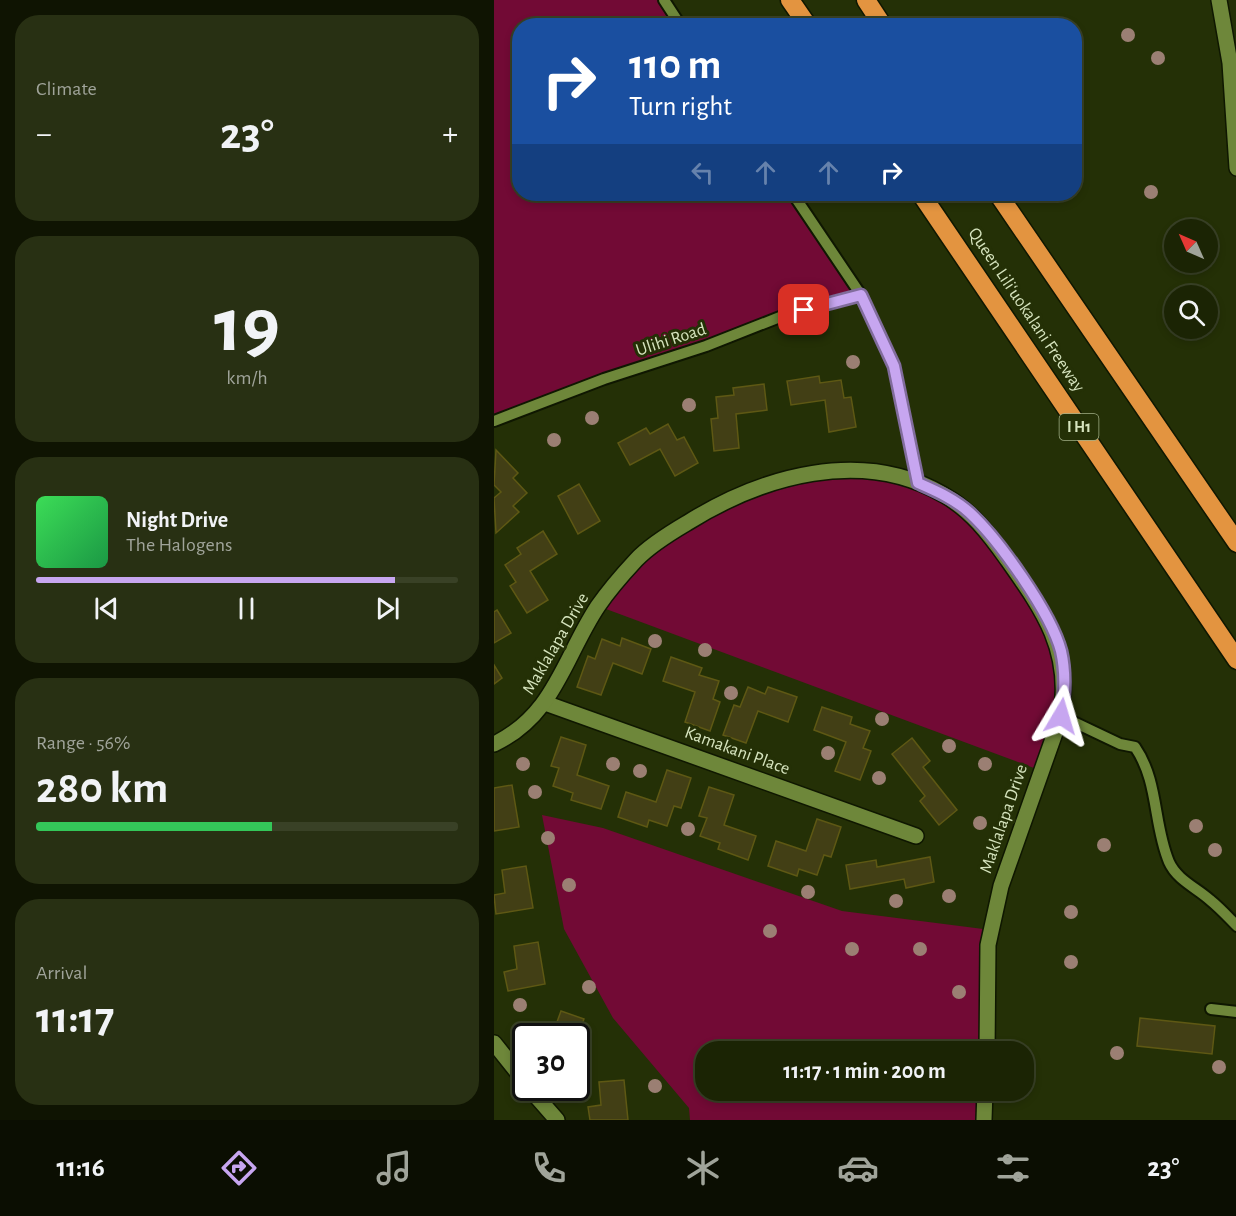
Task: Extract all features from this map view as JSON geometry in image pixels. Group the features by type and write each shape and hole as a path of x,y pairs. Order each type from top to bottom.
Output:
{"highway":[{"path":"790,0 802,18"},
{"path":"866,0 878,18"},
{"name":"Queen Liliʻuokalani Freeway","path":"926,201 1236,660"},
{"path":"1003,201 1236,543"}],"street":[{"path":"1219,0 1234,92 1236,164"},
{"name":"Maklalapa Drive","path":"494,744 530,720 545,703 598,606 637,559 674,531 713,507 755,487 800,476 845,469 884,473 944,494 969,512 989,533 1032,594 1061,650 1065,692 1061,716 1001,886 990,937 987,1041"},
{"name":"Kamakani Place","path":"545,703 916,836"},
{"path":"494,1043 512,1066"},
{"path":"540,1101 557,1120"},
{"path":"984,1120 985,1101"}],"lane":[{"path":"664,0 676,18"},
{"path":"798,201 861,295 894,366 918,483"},
{"name":"Ulihi Road","path":"494,421 604,379 706,346 785,315 861,295"},
{"path":"1061,716 1120,744 1135,747 1145,762 1154,789 1155,813 1170,864 1185,881 1210,899 1236,926"},
{"path":"1211,1009 1236,1012"}],"shaded area":[{"path":"494,0 664,0 676,18 512,18 512,201 798,201 861,295 785,315 494,421"},
{"path":"845,469 944,494 1032,594 1064,673 1042,771 598,606 616,581 713,507"},
{"path":"542,815 603,828 842,911 991,930 987,1041 695,1041 695,1101 985,1101 984,1120 690,1120 689,1108 613,1018 564,929"}],"building":[{"path":"819,376 820,383 841,380 844,398 851,397 856,427 829,432 825,400 791,405 787,381"},
{"path":"764,384 767,410 736,414 739,448 714,451 711,419 718,418 716,397 734,395 733,388"},
{"path":"668,424 677,440 684,437 698,463 675,476 660,449 630,465 618,443 646,428 650,434"},
{"path":"496,450 518,473 513,478 527,493 513,506 519,512 496,533 494,498 501,492 494,485"},
{"path":"579,484 600,521 578,534 558,496"},
{"path":"543,531 557,554 530,571 548,600 527,613 510,586 516,582 505,565 521,554 517,548"},
{"path":"497,610 511,633 494,643 494,612"},
{"path":"622,638 651,649 642,674 613,663 601,695 577,687 588,656 595,659 602,639 620,646"},
{"path":"671,657 702,668 699,675 719,681 713,699 720,702 710,731 685,722 695,692 663,681"},
{"path":"494,665 502,678 494,684"},
{"path":"748,687 765,694 768,687 797,697 788,722 758,711 746,743 723,735 734,705 740,707"},
{"path":"822,707 852,717 850,724 870,731 863,748 871,751 860,780 835,771 846,742 814,730"},
{"path":"561,737 586,745 577,775 609,786 601,809 571,800 573,793 553,786 559,768 551,766"},
{"path":"912,738 930,761 923,767 957,810 939,825 920,801 925,796 892,754"},
{"path":"667,770 691,778 681,808 674,806 667,826 649,820 647,827 618,817 626,792 656,802"},
{"path":"512,785 519,827 494,831 494,788"},
{"path":"709,787 734,795 724,825 756,836 748,860 718,849 720,843 700,836 707,818 699,816"},
{"path":"817,819 841,827 831,857 824,855 817,875 799,869 797,876 768,866 776,841 806,851"},
{"path":"930,857 934,882 906,888 904,879 850,889 846,865 876,860 877,867"},
{"path":"526,866 533,908 496,914 494,895 505,893 502,870"},
{"path":"538,942 545,984 508,991 504,972 517,969 514,946"},
{"path":"561,1011 584,1019 582,1023 557,1023"},
{"path":"1140,1018 1215,1026 1212,1054 1137,1046"},
{"path":"624,1080 628,1120 590,1120 588,1107 601,1105 599,1082"}],"route":[{"path":"804,310 861,295 894,366 918,483 944,494 969,512 989,533 1032,594 1046,617 1061,650 1065,692 1061,716"}]}
